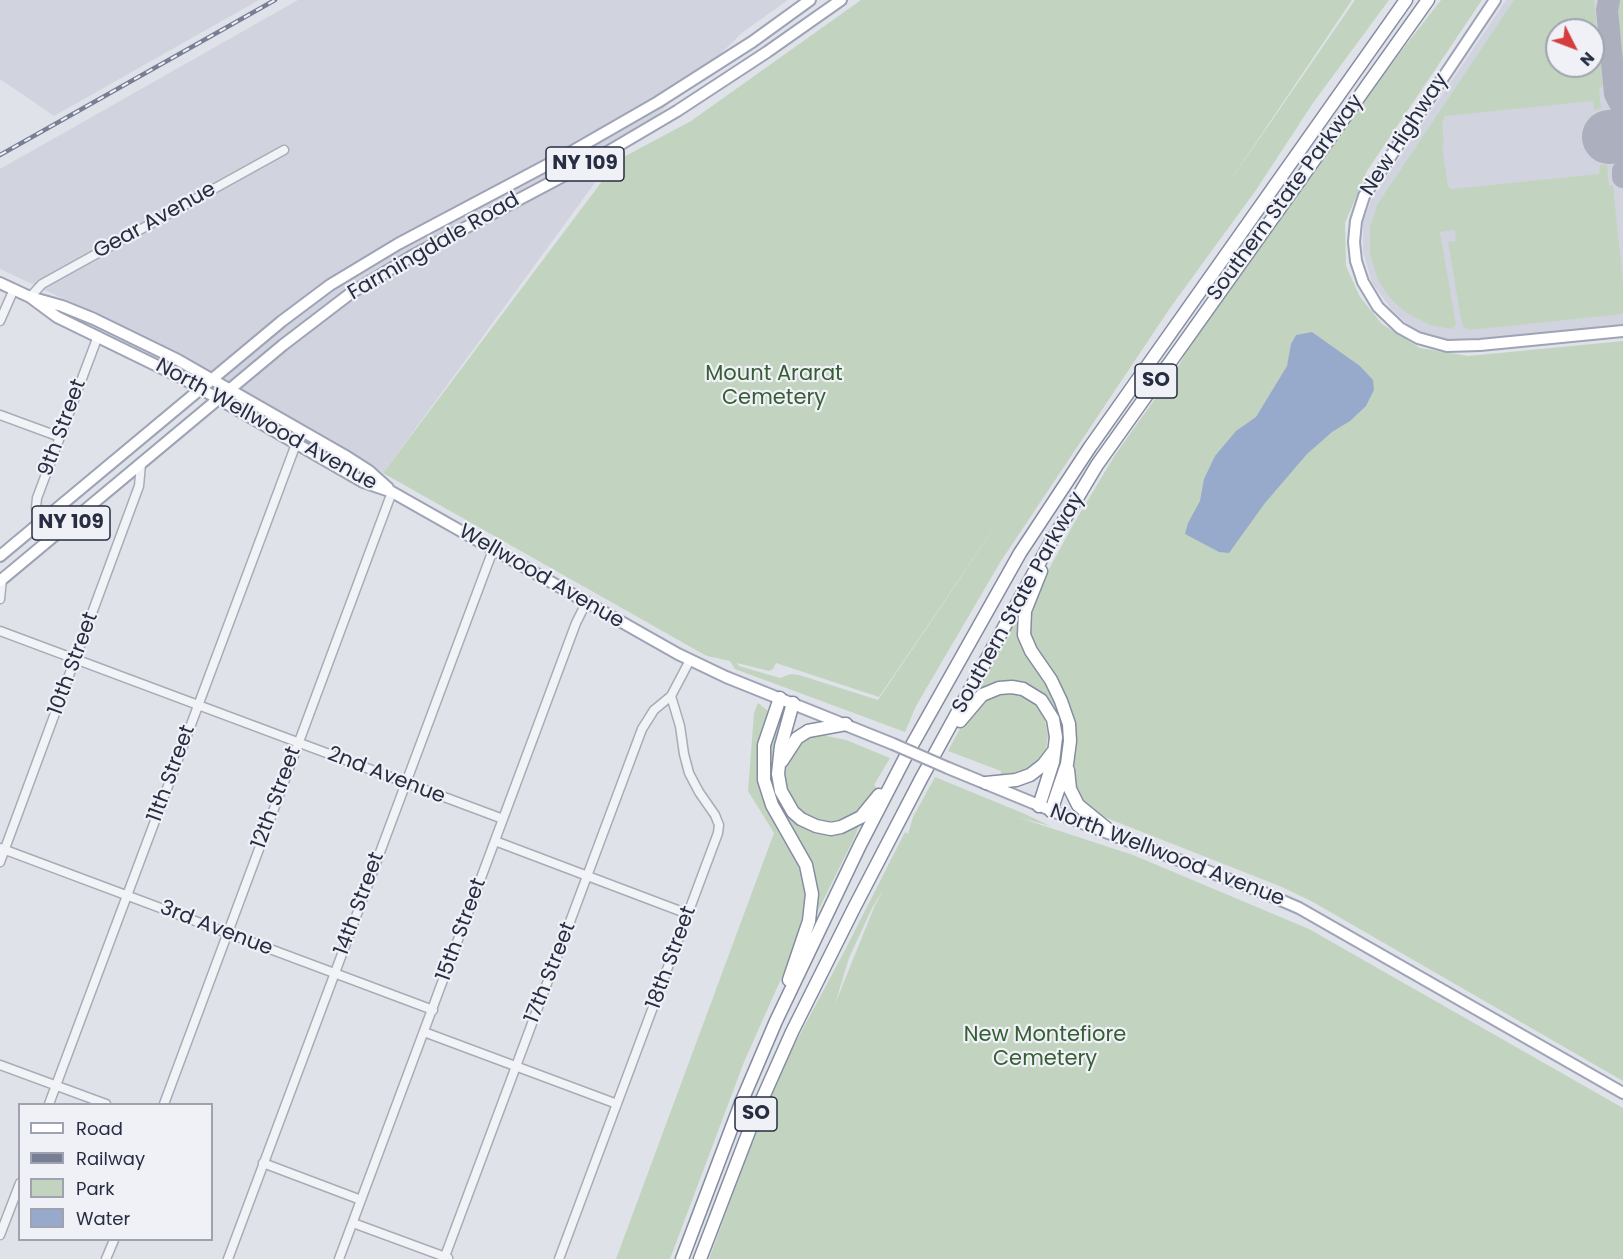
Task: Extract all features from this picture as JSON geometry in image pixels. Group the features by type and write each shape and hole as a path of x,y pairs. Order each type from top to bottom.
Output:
{"highway":[{"name":"Southern State Parkway","path":"682,1259 733,1124 776,1022 860,845 960,657 1032,534 1090,447 1406,0"},
{"name":"Southern State Parkway","path":"700,1259 740,1153 774,1072 854,908 921,779 1048,547 1097,465 1428,0"},
{"path":"1048,547 1035,589 1027,605 1023,630 1028,646 1054,686 1067,717 1070,741 1067,764 1052,811"},
{"path":"921,779 972,705 985,693 999,688 1023,689 1041,700 1053,719 1056,731 1055,749 1039,806"},
{"path":"776,1022 796,956 807,930 812,900 806,866 772,805 764,780 764,745 780,698"},
{"path":"793,703 781,746 778,768 781,791 793,812 801,819 816,826 836,828 856,821 868,810 907,754"},
{"path":"778,768 791,746 801,735 814,729 846,724"},
{"path":"986,783 1016,780 1030,775 1043,765 1055,749"},
{"path":"1067,764 1070,789 1075,801 1084,812 1116,836"}],"main road":[{"name":"Farmingdale Road","path":"0,556 297,309 368,261 642,112 752,42 810,0"},
{"name":"Farmingdale Road","path":"1,580 322,314 370,280 651,126 750,64 841,0"},
{"name":"New Highway","path":"1495,0 1364,196 1356,221 1354,242 1356,261 1363,282 1378,307 1400,328 1418,338 1447,346 1480,345 1623,331"},
{"name":"North Wellwood Avenue","path":"0,283 30,297 62,306 114,329 212,379 369,471 392,492"},
{"name":"North Wellwood Avenue","path":"30,297 57,317 200,389 363,482 392,492"},
{"name":"Wellwood Avenue","path":"392,492 690,660"},
{"name":"North Wellwood Avenue","path":"690,660 1039,806 1262,892 1307,912 1623,1093"}],"street":[{"name":"Gear Avenue","path":"30,297 42,284 284,150"},
{"path":"0,321 14,290"},
{"name":"9th Street","path":"41,522 36,501 98,336"},
{"path":"0,415 60,437"},
{"name":"11th Street","path":"49,1103 296,444"},
{"name":"10th Street","path":"0,862 2,849 76,660 139,486 141,464"},
{"name":"12th Street","path":"164,1103 392,492"},
{"name":"14th Street","path":"228,1259 493,550"},
{"path":"0,599 3,591 1,580"},
{"name":"15th Street","path":"339,1259 576,623 586,603"},
{"name":"2nd Avenue","path":"0,632 503,819"},
{"path":"671,696 690,660"},
{"name":"17th Street","path":"446,1258 644,724 654,710 671,696"},
{"name":"18th Street","path":"559,1259 716,839 719,825 715,814 689,774 680,726 671,696"},
{"path":"495,842 688,914"},
{"name":"3rd Avenue","path":"2,849 433,1010"},
{"path":"424,1032 617,1104"},
{"path":"0,1065 103,1103"},
{"path":"263,1163 361,1200"},
{"path":"0,1235 18,1189"},
{"path":"353,1223 446,1258"},
{"path":"106,1259 113,1241"}],"shaded area":[{"path":"0,0 259,0 54,116 0,79"},
{"path":"298,0 788,0 743,32 613,158 383,473 215,377 140,341 144,337 139,334 0,269 0,169"},
{"path":"1506,0 1623,0 1623,325 1458,342 1416,332 1392,310 1372,283 1363,252 1363,222 1371,200"}],"green space":[{"name":"Mount Ararat Cemetery","path":"861,0 1352,0 1226,187 1355,0 1389,0 1313,103 1256,190 1170,308 1001,561 916,706 905,732 735,669 730,661 707,656 383,473 618,160 691,121","holes":["1019,491 878,700 799,675 791,674 780,678 739,666 737,663 769,671 776,663 879,697"]},
{"path":"1441,0 1482,0 1367,171 1345,223 1346,266 1360,297 1382,324 1420,348 1468,356 1623,341 1623,1081 1313,902 1282,887 1094,813 1081,804 1073,785 1074,721 1064,692 1031,645 1027,630 1029,608 1042,582 1115,455 1179,365 1201,326 1381,77"},
{"path":"1514,0 1594,0 1596,18 1545,18 1545,78 1602,78 1603,86 1599,89 1601,109 1594,110 1593,101 1445,116 1442,123 1444,144 1442,145 1448,187 1452,189 1599,174 1600,165 1607,164 1609,186 1613,185 1623,283 1623,314 1469,330 1463,326 1461,319 1448,242 1456,241 1455,230 1440,232 1456,325 1452,329 1430,325 1405,312 1390,298 1378,280 1370,254 1370,228 1377,205"},
{"path":"1619,0 1623,0 1623,92 1614,10"},
{"path":"1016,616 1019,618 1020,640 1025,651 1045,676 1064,723 1063,758 1050,793 1060,733 1037,693 977,691"},
{"path":"1011,690 1031,700 1044,716 1048,735 1045,754 1033,769 1018,775 1000,775 1001,771 948,751 963,723 989,694"},
{"path":"758,703 768,711 758,755 758,776 763,797 773,820 801,867 806,883 805,925 744,1062 670,1259 616,1259 774,833 748,791 754,713"},
{"path":"779,717 782,719 772,768 773,788 780,804 792,819 803,826 860,821 856,834 815,917 814,896 769,792 766,751"},
{"path":"822,735 846,740 890,758 874,785 877,788 864,807 852,818 833,825 815,822 802,815 789,801 783,785 785,765 804,736"},
{"name":"New Montefiore Cemetery","path":"935,777 1050,826 1017,817 1133,855 1309,929 1623,1108 1623,1259 709,1259 764,1110 790,1053 905,832 908,834 913,817","holes":["884,889 875,905 835,1004 849,958 873,906"]}],"water":[{"path":"1312,332 1360,366 1373,380 1374,390 1366,406 1307,454 1265,503 1229,553 1219,552 1185,534 1188,523 1200,501 1204,479 1215,456 1236,431 1256,417 1287,366 1291,344 1296,335"}],"taxiway":[{"path":"1609,0 1607,10 1615,94 1623,109"},
{"path":"1623,171 1623,177"}],"runway":[{"path":"1609,137 1623,136"}],"railway":[{"path":"0,155 275,0"}]}
